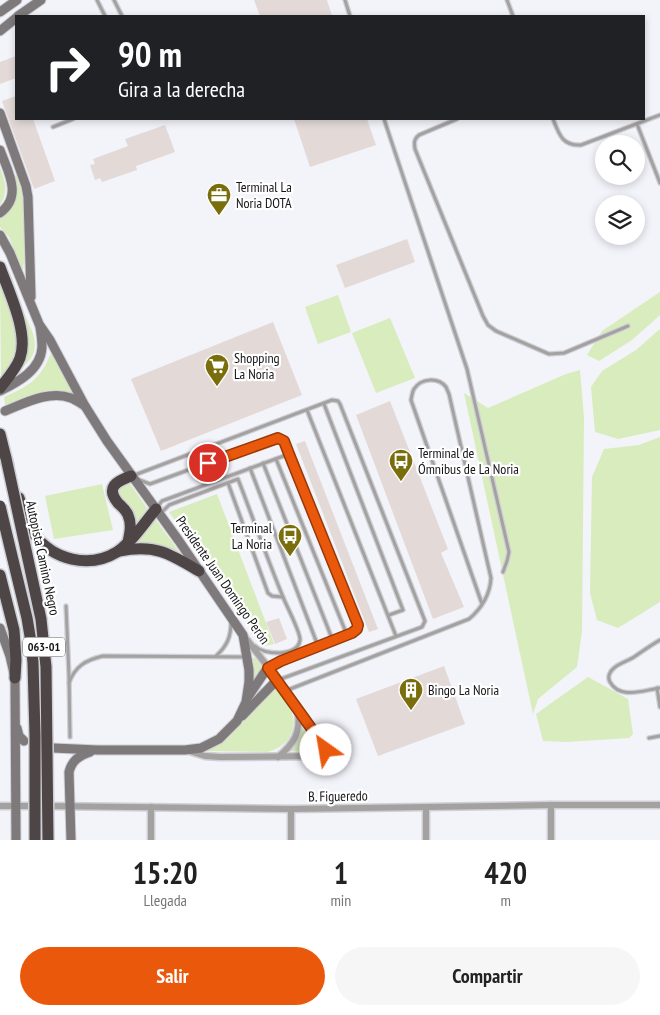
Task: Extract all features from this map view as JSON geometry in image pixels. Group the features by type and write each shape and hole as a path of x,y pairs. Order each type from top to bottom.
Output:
{"highway":[{"path":"0,267 19,321 22,337 19,360 0,389"},
{"name":"Autopista Camino Negro","path":"0,434 41,619 44,641 48,840"},
{"path":"6,458 24,514 30,526 42,543 66,558 79,560 102,559 117,551 128,542 158,511"},
{"path":"128,542 130,522 127,514 114,497 113,487 121,480 132,476"},
{"name":"Autopista Camino Negro","path":"0,506 31,642 33,664 35,840"},
{"path":"117,551 132,548 155,549 165,552 199,570"},
{"path":"0,575 14,630 15,678"}],"street":[{"path":"0,12 17,0"},
{"path":"20,15 41,0"},
{"path":"0,31 15,19"},
{"path":"0,113 26,186 28,197 31,305"},
{"path":"0,150 13,189 9,204 0,213"},
{"path":"0,235 10,253 39,324 42,347 40,357 26,375 14,384 0,389"},
{"name":"Presidente Juan Domingo Perón","path":"39,324 50,340 85,406 132,476 326,750 324,756 278,757"},
{"path":"4,410 48,395 72,398 85,406"},
{"path":"0,628 10,656 15,678 16,840"},
{"path":"243,635 249,682 246,702"},
{"path":"237,721 246,702 268,668"},
{"path":"53,748 185,750 201,748 229,730 277,680"},
{"path":"185,750 205,756 278,757 287,750 296,736 300,718 298,710"},
{"path":"15,718 19,736 24,741"},
{"path":"71,840 71,766 82,755 98,750"},
{"path":"551,805 551,840"},
{"name":"B. Figueredo","path":"0,806 291,809 660,805"},
{"path":"151,808 151,840"},
{"path":"426,808 426,840"},
{"path":"291,809 291,840"}],"lane":[{"path":"97,0 104,15"},
{"path":"114,0 122,15"},
{"path":"345,0 350,15"},
{"path":"507,0 513,15"},
{"path":"553,120 560,137 564,141 576,146 582,146 660,115"},
{"path":"52,127 70,120"},
{"path":"384,120 468,375 509,552 508,561 503,572"},
{"path":"455,120 419,135 415,138 414,143 488,325 496,331 550,354 564,353 628,326"},
{"path":"637,124 660,183"},
{"path":"285,691 469,619 476,613 482,604 486,598 490,590 491,578 449,394 440,382 427,380 418,384 414,389 411,400 482,604"},
{"path":"132,476 332,400 338,401 425,621 422,626 277,680"},
{"path":"324,404 403,610 389,615"},
{"path":"307,410 396,636"},
{"path":"132,476 150,484 278,438 284,441 358,625 357,629 347,635 268,668"},
{"path":"158,511 162,501 289,454"},
{"path":"276,458 347,635"},
{"path":"263,463 333,641"},
{"path":"250,468 318,646"},
{"path":"158,511 238,479 300,638 298,645 293,650 275,653 258,649 243,635"},
{"path":"228,483 268,593 272,596 283,596"},
{"path":"66,606 70,738"},
{"path":"215,656 222,650 229,639 231,617"},
{"path":"660,640 613,668 609,678 610,682 620,691 628,693 659,688 660,707"},
{"path":"69,683 72,675 83,664 102,656 247,657"},
{"path":"649,738 660,736"}],"green space":[{"path":"0,168 5,182 5,191 0,205"},
{"path":"18,175 25,223 23,271 9,237 0,227 0,216 9,207 16,194 15,176"},
{"path":"8,269 32,330 35,346 28,362 19,370 27,352 27,329"},
{"path":"0,279 17,331 13,355 1,376"},
{"path":"660,292 660,315 632,340 599,361 587,355 602,331"},
{"path":"338,295 351,332 318,344 305,307"},
{"path":"390,318 415,378 376,393 352,333"},
{"path":"660,329 660,430 618,439 595,432 591,387 602,371 636,350"},
{"path":"51,353 75,396 65,391 49,390 5,405 4,397 33,381 43,370"},
{"path":"580,370 584,418 582,631 577,667 538,699 533,714 464,393 488,408 566,374"},
{"path":"660,437 660,602 618,628 597,620 590,593 592,477 604,449 639,445"},
{"path":"128,481 147,508 136,525 133,513 123,500 119,488"},
{"path":"102,484 113,530 54,539 45,496"},
{"path":"217,494 274,644 263,646 169,512"},
{"path":"153,516 180,554 178,555 167,548 157,545 133,543"},
{"path":"252,658 255,658 262,667 254,680"},
{"path":"588,677 628,699 633,734 629,738 566,742 543,741 536,714"},
{"path":"275,685 292,713 292,733 285,743 267,752 207,751 228,738 250,710"},
{"path":"302,727 316,749 315,751 290,751 297,742"}],"building":[{"path":"254,0 327,0 332,15 260,15"},
{"path":"15,56 15,78 0,84 0,62"},
{"path":"15,96 15,120 33,120 55,181 34,189 2,101"},
{"path":"294,120 367,120 376,145 310,167"},
{"path":"165,125 175,152 136,166 137,170 102,182 100,178 95,180 90,165 95,164 93,159 128,146 125,139"},
{"path":"407,239 415,262 345,288 336,265"},
{"name":"Shopping La Noria","path":"273,322 302,395 161,451 131,379"},
{"name":"Terminal de Ómnibus de La Noria","path":"390,401 448,549 441,553 464,607 433,619 356,415"},
{"path":"305,441 378,629 369,632 296,444"},
{"path":"279,618 287,639 275,644 266,622"},
{"name":"Bingo La Noria","path":"444,666 465,724 378,756 356,699"}],"place":[{"name":"Terminal La Noria DOTA","path":"219,216"},
{"name":"Shopping La Noria","path":"217,387"},
{"name":"Terminal de Ómnibus de La Noria","path":"401,482"},
{"name":"Terminal La Noria","path":"290,557"},
{"name":"Bingo La Noria","path":"411,711"}],"route":[{"path":"208,463 273,439 278,438 284,441 358,625 357,629 352,633 268,668 326,750"}]}
